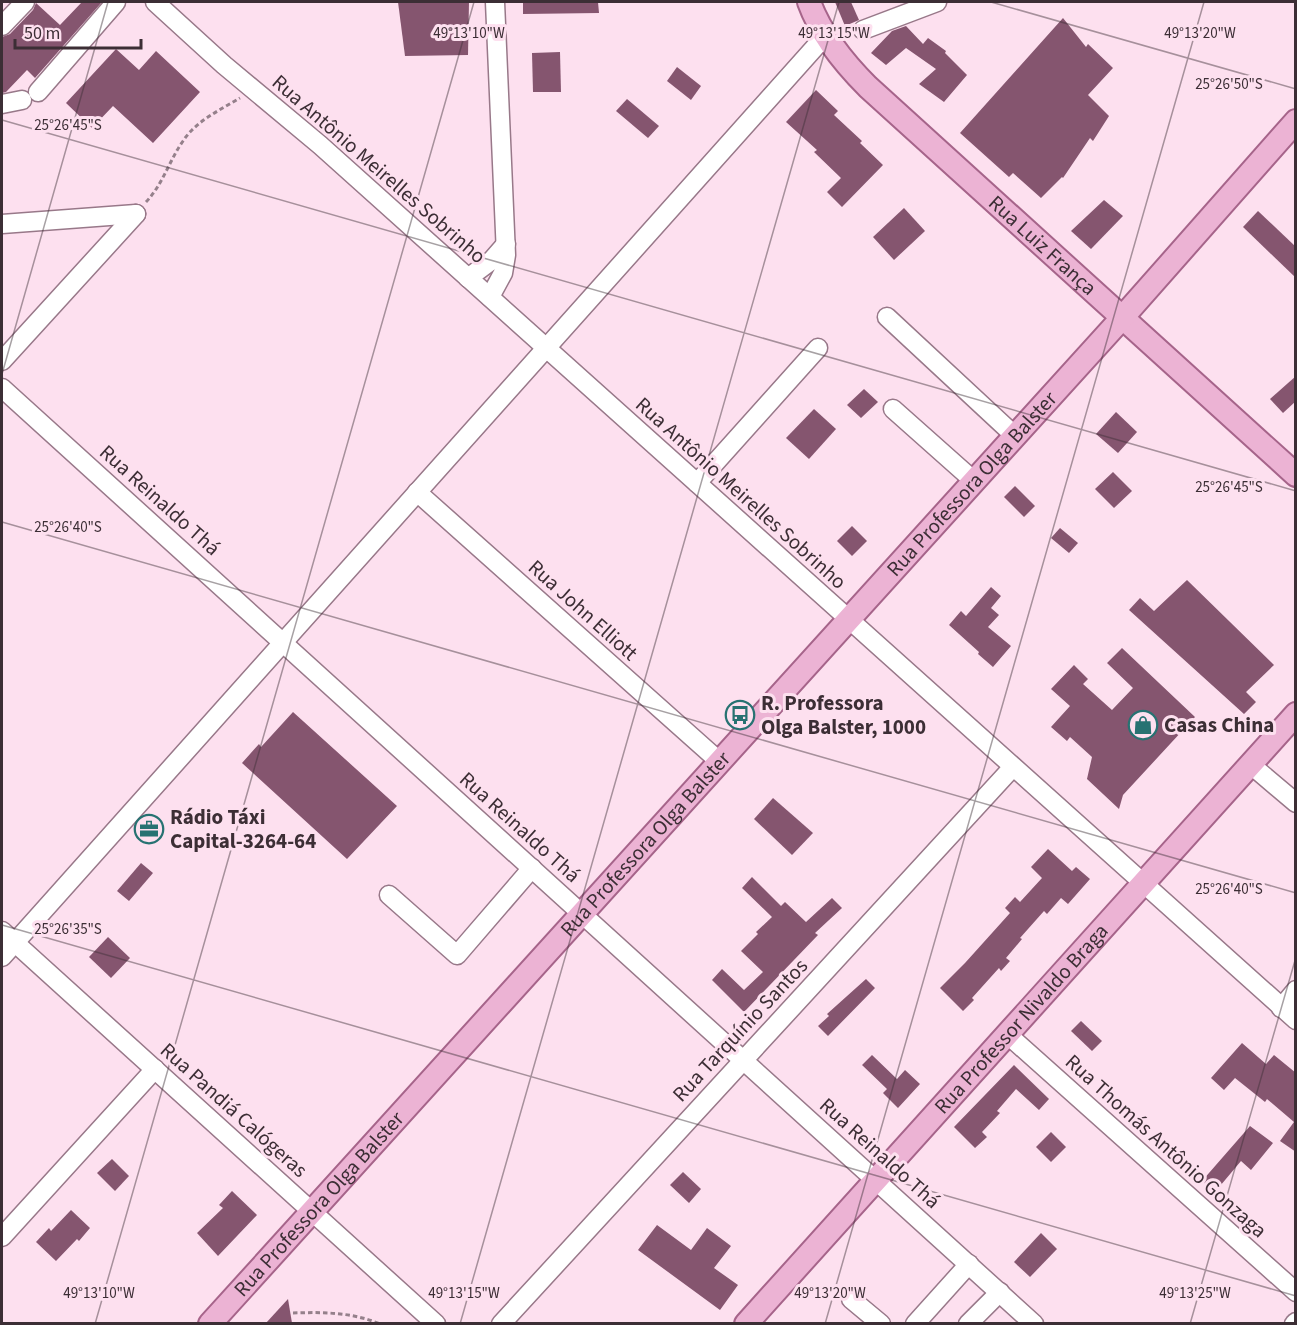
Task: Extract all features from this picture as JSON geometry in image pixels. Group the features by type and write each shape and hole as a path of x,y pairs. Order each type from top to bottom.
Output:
{"main road":[{"name":"Rua Luiz França","path":"808,2 825,36 868,87 1296,476"},
{"name":"Rua Professora Olga Balster","path":"210,1323 1122,318 1296,121"},
{"name":"Rua Professor Nivaldo Braga","path":"747,1323 1296,714"}],"street":[{"path":"2,26 25,2"},
{"path":"2,104 30,96 116,2"},
{"name":"Rua Antônio Meirelles Sobrinho","path":"155,2 320,145 1296,1020"},
{"path":"490,297 503,273 506,244 495,2"},
{"path":"863,30 937,2"},
{"path":"2,957 8,936 283,642 825,36"},
{"path":"2,224 136,214 2,361"},
{"path":"468,278 492,260 506,244"},
{"path":"887,317 1015,436"},
{"path":"697,483 818,348"},
{"name":"Rua Reinaldo Thá","path":"2,388 1034,1323"},
{"path":"893,409 974,481"},
{"name":"Rua John Elliott","path":"417,492 720,762"},
{"path":"1250,764 1296,803"},
{"name":"Rua Tarquínio Santos","path":"501,1323 1013,766"},
{"path":"389,895 457,955 531,868"},
{"name":"Rua Pandiá Calógeras","path":"8,936 436,1323"},
{"path":"1281,1008 1296,990"},
{"name":"Rua Thomás Antônio Gonzaga","path":"1007,1034 1296,1292"},
{"path":"2,1237 155,1069"},
{"path":"915,1323 969,1264"},
{"path":"968,1323 1000,1293"},
{"path":"851,1299 881,1323"}],"path":[{"path":"158,190 182,141 200,123 254,90"},
{"path":"293,1313 322,1312 349,1315 380,1323"}],"building":[{"path":"82,2 102,2 35,78 27,70 6,92 2,93 2,37 10,34 33,10 36,3 60,25"},
{"path":"398,2 469,2 468,55 405,56"},
{"path":"523,2 598,2 599,13 523,14"},
{"path":"835,2 851,2 859,20 845,26"},
{"path":"1063,18 1086,47 1088,44 1113,68 1088,95 1109,116 1093,141 1090,138 1063,178 1041,198 1013,173 1009,177 960,133"},
{"path":"906,26 923,44 928,38 946,51 945,53 967,75 944,102 919,84 936,69 906,48 886,65 871,53 892,31"},
{"path":"116,49 139,70 156,51 200,92 153,143 113,106 92,128 66,103"},
{"path":"560,52 561,92 533,92 532,53"},
{"path":"677,67 701,86 691,100 667,81"},
{"path":"816,90 838,111 834,115 883,165 842,207 827,192 841,178 814,152 817,150 786,122"},
{"path":"627,99 659,126 648,138 616,111"},
{"path":"1104,200 1123,216 1091,249 1071,231"},
{"path":"904,208 925,231 894,260 873,237"},
{"path":"1258,211 1296,247 1296,278 1243,227"},
{"path":"1296,376 1296,401 1283,413 1270,399"},
{"path":"864,389 878,402 861,418 847,405"},
{"path":"814,409 836,429 809,459 786,438"},
{"path":"1116,412 1137,432 1118,453 1096,434"},
{"path":"1113,472 1132,491 1114,508 1095,489"},
{"path":"1015,486 1035,506 1024,517 1004,497"},
{"path":"852,526 867,541 852,556 837,541"},
{"path":"1060,528 1078,543 1069,553 1051,538"},
{"path":"1187,580 1274,665 1246,692 1256,702 1244,714 1129,610 1140,598 1154,611"},
{"path":"991,587 1001,596 991,608 999,615 988,627 1011,646 993,667 949,625 961,611 966,616"},
{"path":"1122,648 1195,717 1123,795 1119,809 1087,779 1092,757 1070,737 1067,741 1051,727 1070,706 1051,689 1074,665 1088,679 1083,684 1112,710 1133,688 1107,663"},
{"path":"293,712 397,806 347,859 242,763 259,744 261,747"},
{"path":"773,798 813,833 792,855 754,819"},
{"path":"1048,849 1072,871 1076,867 1090,879 1068,904 1061,898 1047,914 1044,911 1006,958 1010,961 1001,971 999,968 963,1011 940,988 1010,913 1005,908 1015,897 1020,902 1042,878 1031,867"},
{"path":"141,863 153,873 129,901 117,891"},
{"path":"752,877 781,906 785,902 806,922 832,898 842,908 815,933 818,935 744,1012 712,980 722,969 744,990 763,972 741,951 772,917 742,888"},
{"path":"108,937 130,958 111,978 89,957"},
{"path":"866,979 875,988 828,1036 818,1026 829,1016 827,1014"},
{"path":"1081,1021 1102,1041 1092,1051 1071,1031"},
{"path":"1242,1043 1266,1064 1274,1055 1296,1073 1296,1152 1280,1141 1294,1122 1267,1099 1265,1102 1235,1078 1224,1090 1211,1078"},
{"path":"872,1055 897,1079 905,1070 920,1084 898,1108 883,1093 887,1089 862,1065"},
{"path":"1014,1065 1049,1099 1039,1110 1016,1089 997,1111 1000,1113 982,1132 987,1137 975,1148 954,1127"},
{"path":"1250,1126 1273,1143 1251,1170 1241,1161 1215,1192 1202,1181"},
{"path":"1051,1132 1066,1147 1051,1162 1036,1147"},
{"path":"112,1159 129,1176 115,1191 97,1173"},
{"path":"683,1172 701,1189 689,1203 670,1185"},
{"path":"232,1191 257,1215 218,1256 197,1233 223,1208 219,1205"},
{"path":"71,1210 90,1228 56,1261 36,1242 49,1228 51,1231"},
{"path":"657,1225 691,1250 707,1228 731,1246 714,1268 738,1285 720,1310 638,1250"},
{"path":"1041,1233 1057,1249 1030,1277 1014,1262"},
{"path":"288,1299 292,1323 266,1323"}],"place":[{"name":"R. Professora Olga Balster, 1000","path":"740,715"},
{"name":"Casas China","path":"1143,725"},
{"name":"Rádio Táxi Capital-3264-64","path":"149,829"}]}
